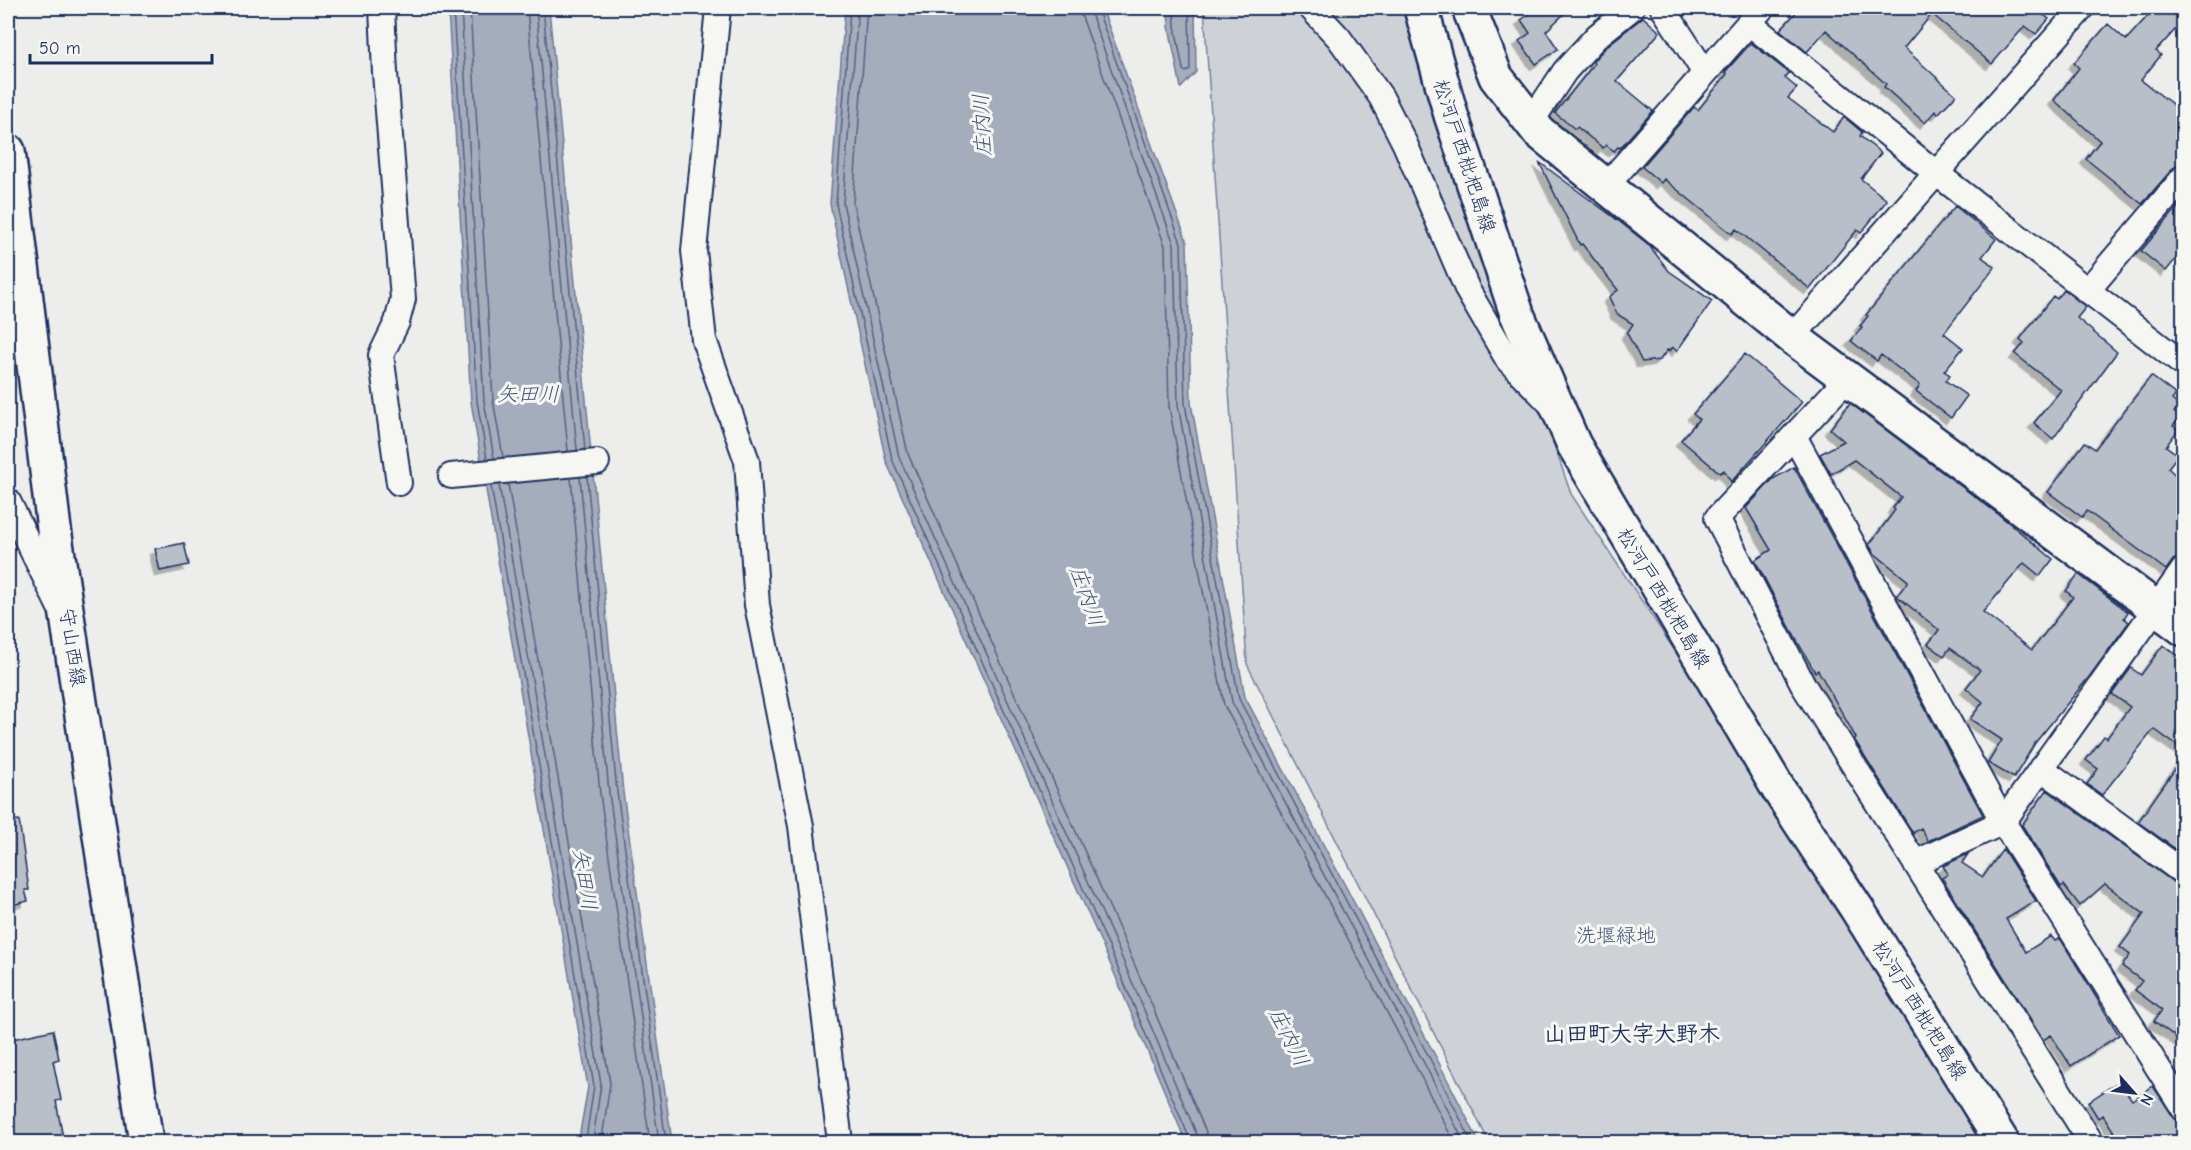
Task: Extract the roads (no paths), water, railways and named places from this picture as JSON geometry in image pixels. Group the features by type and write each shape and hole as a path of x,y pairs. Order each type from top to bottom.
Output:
{"main road":[{"name":"松河戸西枇杷島線","path":"1421,8 1451,115 1516,314 1580,455 1767,770 1857,909 2002,1143"},
{"path":"1469,8 1496,77 1539,132 1792,337 2184,628"},
{"name":"守山西線","path":"8,151 54,529 146,1143"}],"street":[{"path":"382,8 403,299 396,322 381,355 399,483"},
{"path":"718,8 694,251 704,340 747,461 757,605 801,826 840,1143"},
{"path":"1311,8 1339,38 1381,97 1405,144 1468,291 1508,360 1560,413"},
{"path":"1531,122 1565,71 1597,36 1632,8"},
{"path":"1663,8 1705,74"},
{"path":"1792,337 1936,173 2073,11"},
{"path":"1606,186 1756,15 1936,173 2184,365"},
{"path":"2087,291 2184,177"},
{"path":"1848,378 1717,518 1805,688 2091,1143"},
{"path":"1794,436 2003,822 2184,1109"},
{"path":"451,476 597,462"},
{"path":"8,501 70,630"},
{"path":"1915,863 2003,822 2184,569"},
{"path":"2041,768 2184,873"}],"water":[{"name":"矢田川","path":"448,8 549,8 623,792 672,1142 582,1142 580,1132 588,1087 471,402"},
{"name":"庄内川","path":"845,8 1102,8 1187,242 1191,403 1245,697 1479,1142 1186,1142 1104,949 886,461 830,204"},
{"path":"1168,8 1195,8 1196,72 1181,88 1169,27"}],"district":[{"name":"山田町大字大野木","path":"1632,1033"}],"park label":[{"name":"洗堰緑地","path":"1616,935"}]}
